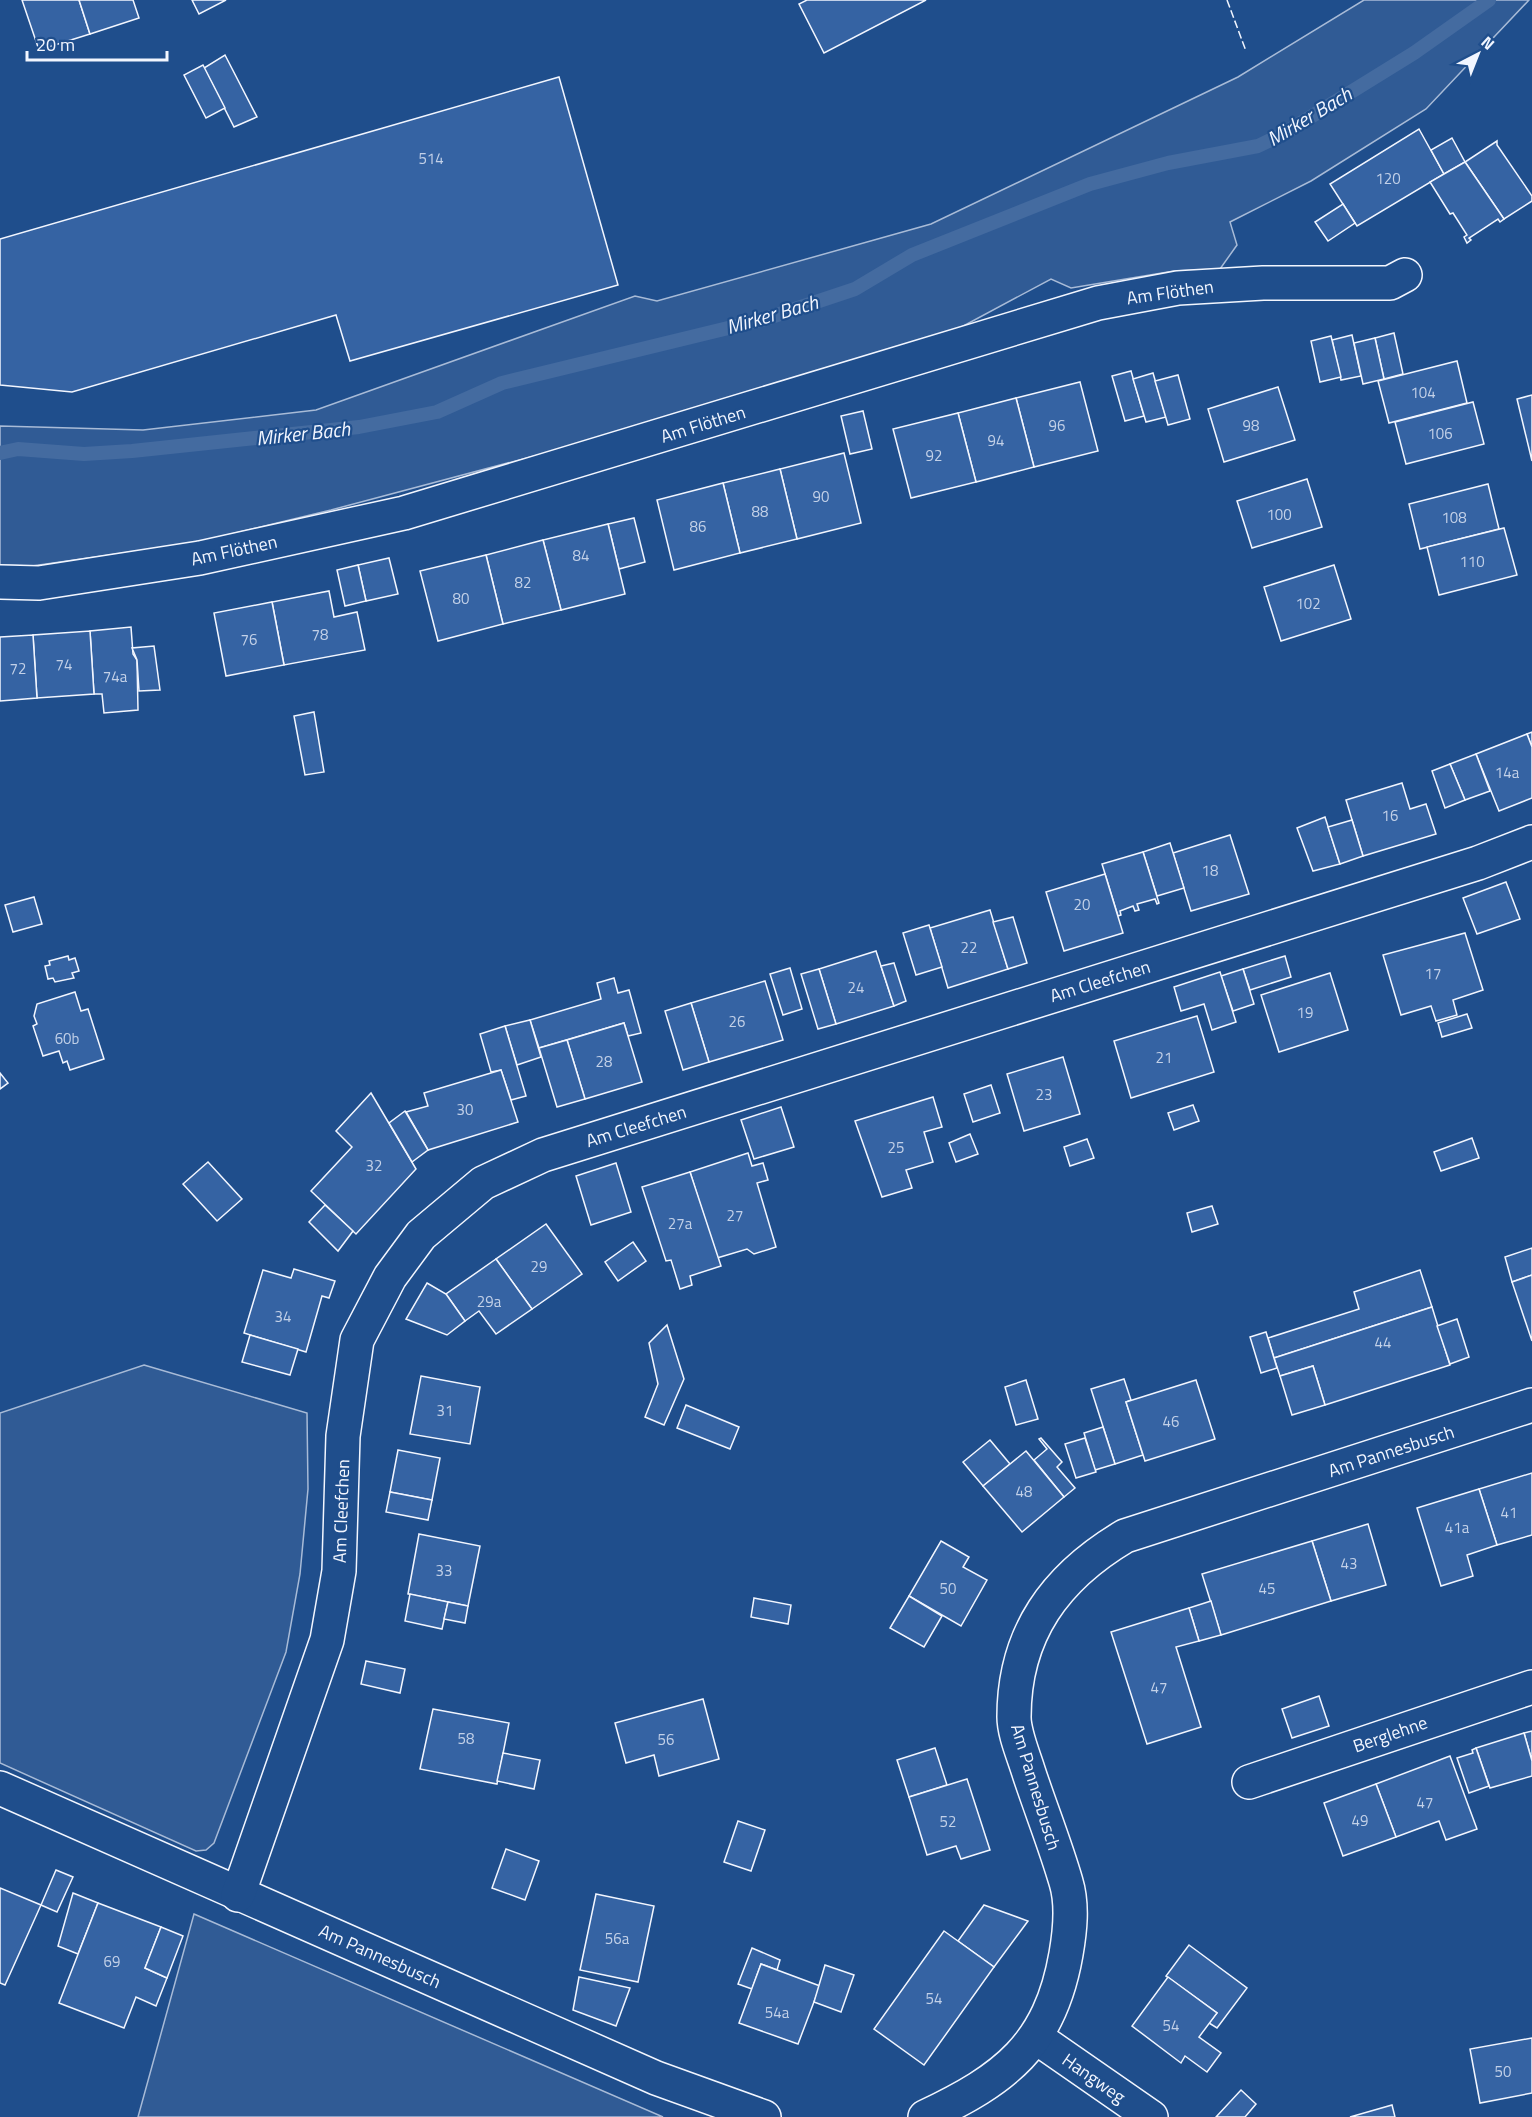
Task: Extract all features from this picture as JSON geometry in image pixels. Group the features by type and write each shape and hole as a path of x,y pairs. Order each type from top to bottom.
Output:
{"street":[{"name":"Am Flöthen","path":"0,582 39,583 200,558 404,513 1098,303 1178,288 1263,283 1390,283 1405,275"},
{"name":"Am Cleefchen","path":"238,1895 327,1640 339,1571 343,1436 357,1340 390,1277 421,1235 483,1183 543,1155 1478,863 1532,842"},
{"name":"Am Pannesbusch","path":"925,2117 964,2098 1006,2070 1037,2038 1061,1980 1071,1925 1067,1885 1023,1755 1014,1719 1020,1667 1039,1617 1060,1586 1093,1556 1125,1536 1532,1405"},
{"name":"Berglehne","path":"1249,1782 1532,1687"},
{"name":"Am Pannesbusch","path":"0,1788 656,2078 764,2117"},
{"name":"Hangweg","path":"1037,2038 1151,2117"}],"shaded area":[{"path":"1364,0 1529,0 1426,109 1311,181 1230,222 1237,245 1220,269 1174,271 1071,288 1051,279 954,331 613,435 331,510 194,543 32,566 0,565 0,426 143,430 316,410 635,296 657,301 931,224 1238,77"},
{"path":"144,1365 307,1413 308,1489 300,1574 286,1652 214,1843 206,1850 196,1851 0,1763 0,1413"},
{"path":"194,1914 663,2117 138,2117"}],"building":[{"path":"22,0 79,0 90,34 39,50"},
{"path":"79,0 133,0 139,18 90,34"},
{"path":"192,0 226,0 199,14"},
{"path":"807,0 926,0 824,53 799,4"},
{"path":"225,55 257,117 234,127 204,68"},
{"path":"203,65 225,108 206,118 184,75"},
{"path":"559,77 618,285 350,361 336,315 72,392 0,385 0,239"},
{"path":"1419,129 1444,174 1357,226 1330,184"},
{"path":"1452,138 1465,162 1444,174 1431,150"},
{"path":"1497,141 1497,145 1532,196 1532,201 1504,219 1465,162"},
{"path":"1465,162 1504,219 1500,222 1498,219 1469,238 1471,240 1467,243 1464,237 1467,235 1453,213 1450,214 1430,182"},
{"path":"1343,204 1355,223 1328,241 1315,222"},
{"path":"1394,333 1403,374 1384,379 1375,338"},
{"path":"1352,335 1361,376 1341,380 1332,340"},
{"path":"1331,336 1341,377 1320,382 1311,341"},
{"path":"1375,338 1384,379 1363,384 1354,343"},
{"path":"1457,361 1467,403 1389,423 1378,381"},
{"path":"1131,371 1144,416 1125,421 1112,376"},
{"path":"1153,373 1166,417 1146,422 1133,379"},
{"path":"1178,375 1190,419 1168,425 1155,381"},
{"path":"1080,382 1098,451 1034,467 1016,398"},
{"path":"1278,387 1295,440 1224,462 1208,409"},
{"path":"1532,395 1532,461 1517,399"},
{"path":"1016,398 1034,467 976,482 958,413"},
{"path":"1473,402 1484,444 1406,464 1395,422"},
{"path":"863,411 872,449 850,454 841,416"},
{"path":"958,413 976,482 911,498 893,429"},
{"path":"844,453 861,523 797,539 780,469"},
{"path":"780,469 797,539 740,553 723,483"},
{"path":"1307,479 1322,527 1252,548 1237,501"},
{"path":"723,483 740,553 674,570 657,500"},
{"path":"1488,484 1499,529 1420,549 1409,504"},
{"path":"634,518 645,562 619,569 608,524"},
{"path":"608,524 625,594 561,610 543,540"},
{"path":"1504,528 1517,575 1439,595 1427,547"},
{"path":"543,540 561,610 503,624 486,555"},
{"path":"486,555 503,624 438,641 420,571"},
{"path":"389,558 398,594 366,601 358,565"},
{"path":"358,565 366,601 345,606 337,570"},
{"path":"1334,565 1351,619 1281,641 1264,587"},
{"path":"329,591 334,617 357,612 365,650 284,665 272,602"},
{"path":"272,602 284,665 226,676 214,613"},
{"path":"131,627 133,654 137,660 138,710 104,713 102,694 94,694 90,631"},
{"path":"90,631 94,694 37,698 33,635"},
{"path":"33,635 37,698 0,701 0,637"},
{"path":"154,646 160,690 139,691 137,660 132,648"},
{"path":"314,712 324,772 305,775 294,716"},
{"path":"1532,732 1532,747 1527,734"},
{"path":"1527,734 1532,747 1532,798 1499,811 1476,754"},
{"path":"1476,754 1490,791 1465,800 1450,764"},
{"path":"1450,764 1465,800 1445,808 1432,771"},
{"path":"1402,783 1410,809 1426,804 1436,834 1363,856 1346,800"},
{"path":"1325,817 1340,864 1313,871 1297,828"},
{"path":"1352,820 1363,856 1340,864 1328,827"},
{"path":"1230,835 1249,894 1191,911 1173,853"},
{"path":"1170,843 1184,888 1157,896 1143,852"},
{"path":"1143,852 1159,903 1157,904 1155,899 1137,904 1139,910 1135,911 1133,906 1120,911 1121,915 1118,916 1102,864"},
{"path":"1105,874 1123,933 1064,951 1046,892"},
{"path":"1506,882 1520,919 1477,934 1463,898"},
{"path":"34,897 42,924 13,932 5,905"},
{"path":"990,910 1008,969 948,988 930,928"},
{"path":"1013,917 1027,963 1008,969 993,922"},
{"path":"929,925 942,967 916,975 903,933"},
{"path":"1465,933 1483,990 1453,1000 1457,1015 1436,1021 1431,1006 1401,1015 1383,955"},
{"path":"876,951 894,1006 836,1024 819,969"},
{"path":"68,956 69,960 75,958 79,971 72,973 74,978 55,982 53,978 48,979 45,966 50,965 49,961"},
{"path":"1285,956 1291,977 1250,990 1243,969"},
{"path":"894,963 906,1001 894,1006 881,966"},
{"path":"790,968 802,1009 783,1015 770,974"},
{"path":"819,969 836,1024 818,1029 801,974"},
{"path":"1243,969 1254,1004 1233,1011 1221,976"},
{"path":"1220,972 1236,1022 1212,1030 1204,1004 1181,1011 1174,987"},
{"path":"1330,973 1348,1030 1279,1052 1261,995"},
{"path":"614,978 618,993 629,990 641,1033 628,1036 624,1023 539,1048 530,1020 601,999 597,983"},
{"path":"765,981 783,1040 709,1062 691,1003"},
{"path":"75,992 81,1011 88,1009 104,1059 70,1070 67,1061 63,1063 59,1051 43,1056 33,1026 37,1024 34,1016 37,1004"},
{"path":"691,1003 709,1062 683,1070 665,1011"},
{"path":"1467,1014 1472,1028 1442,1037 1438,1023"},
{"path":"1197,1016 1214,1072 1131,1098 1114,1041"},
{"path":"530,1020 541,1057 517,1065 505,1026"},
{"path":"624,1023 642,1082 585,1099 567,1040"},
{"path":"505,1026 526,1096 511,1100 501,1070 491,1072 480,1034"},
{"path":"567,1040 585,1099 557,1107 539,1048"},
{"path":"1063,1057 1080,1114 1024,1131 1007,1074"},
{"path":"501,1070 518,1122 428,1150 406,1112 428,1106 424,1093"},
{"path":"0,1073 8,1083 0,1089"},
{"path":"991,1085 1000,1113 973,1122 964,1094"},
{"path":"371,1093 416,1169 356,1234 311,1191 352,1147 336,1131"},
{"path":"933,1097 942,1127 924,1132 933,1162 906,1170 912,1188 882,1197 855,1121"},
{"path":"1193,1105 1199,1121 1174,1130 1168,1113"},
{"path":"781,1107 794,1147 754,1159 741,1120"},
{"path":"405,1111 428,1150 412,1162 389,1123"},
{"path":"970,1134 978,1154 956,1162 949,1143"},
{"path":"1472,1138 1479,1158 1441,1171 1434,1152"},
{"path":"1087,1139 1094,1158 1070,1166 1064,1147"},
{"path":"748,1153 752,1166 763,1163 768,1180 757,1183 776,1247 754,1254 747,1249 717,1258 690,1172"},
{"path":"208,1162 242,1199 217,1221 183,1184"},
{"path":"616,1163 631,1212 591,1225 576,1176"},
{"path":"690,1172 721,1266 690,1276 692,1285 680,1289 671,1260 666,1261 642,1187"},
{"path":"325,1205 353,1231 338,1251 309,1222"},
{"path":"1212,1206 1218,1224 1192,1232 1187,1213"},
{"path":"546,1224 582,1274 532,1309 496,1259"},
{"path":"633,1242 646,1261 618,1281 605,1262"},
{"path":"1532,1248 1532,1275 1512,1282 1505,1257"},
{"path":"496,1259 532,1309 496,1334 479,1311 465,1321 446,1294"},
{"path":"294,1269 335,1281 329,1298 322,1296 306,1352 244,1333 263,1270 291,1278"},
{"path":"1420,1270 1432,1307 1274,1358 1268,1338 1359,1309 1354,1292"},
{"path":"1532,1275 1532,1341 1512,1282"},
{"path":"427,1283 446,1294 465,1321 447,1335 406,1319"},
{"path":"1432,1307 1450,1365 1325,1405 1313,1366 1280,1376 1274,1358"},
{"path":"1457,1319 1469,1357 1450,1364 1437,1326"},
{"path":"667,1325 684,1379 664,1425 645,1417 658,1384 649,1343"},
{"path":"1266,1332 1277,1368 1261,1373 1250,1337"},
{"path":"250,1335 298,1349 290,1375 242,1362"},
{"path":"1313,1366 1325,1405 1292,1415 1280,1376"},
{"path":"421,1376 480,1387 470,1444 410,1434"},
{"path":"1124,1379 1131,1400 1126,1402 1143,1455 1115,1464 1091,1389"},
{"path":"1026,1380 1038,1419 1016,1425 1005,1387"},
{"path":"1196,1380 1215,1439 1145,1461 1126,1402"},
{"path":"686,1405 739,1427 730,1449 677,1428"},
{"path":"1103,1427 1115,1464 1095,1470 1084,1433"},
{"path":"1041,1438 1062,1462 1057,1467 1075,1488 1064,1497 1034,1460 1047,1449 1039,1439"},
{"path":"1085,1438 1096,1472 1076,1478 1065,1444"},
{"path":"990,1440 1010,1464 983,1486 963,1462"},
{"path":"398,1450 440,1458 432,1500 390,1492"},
{"path":"1026,1451 1064,1497 1022,1532 983,1486"},
{"path":"1532,1473 1532,1535 1497,1545 1479,1489"},
{"path":"1479,1489 1497,1545 1467,1555 1473,1576 1441,1586 1417,1508"},
{"path":"390,1492 432,1500 428,1520 386,1512"},
{"path":"1368,1524 1386,1585 1331,1601 1312,1541"},
{"path":"419,1534 480,1546 468,1606 408,1594"},
{"path":"941,1541 969,1557 963,1567 987,1580 961,1626 909,1596"},
{"path":"1312,1541 1331,1601 1221,1635 1202,1574"},
{"path":"410,1594 448,1602 442,1629 405,1621"},
{"path":"909,1596 942,1616 924,1647 890,1628"},
{"path":"754,1598 791,1605 788,1624 751,1617"},
{"path":"1211,1601 1221,1635 1199,1641 1189,1608"},
{"path":"448,1602 468,1606 465,1623 444,1619"},
{"path":"1189,1608 1199,1641 1176,1647 1201,1727 1147,1744 1111,1632"},
{"path":"366,1661 405,1669 400,1693 361,1684"},
{"path":"1319,1696 1329,1726 1292,1738 1282,1709"},
{"path":"703,1699 719,1759 659,1776 654,1755 626,1763 615,1723"},
{"path":"433,1709 509,1723 497,1784 420,1769"},
{"path":"1532,1731 1532,1761 1524,1733"},
{"path":"1524,1733 1532,1761 1532,1776 1490,1788 1476,1748"},
{"path":"935,1748 947,1785 909,1797 897,1760"},
{"path":"1476,1748 1489,1786 1469,1793 1457,1758 1473,1753 1472,1750"},
{"path":"503,1753 540,1760 534,1789 497,1781"},
{"path":"1450,1756 1477,1829 1446,1840 1439,1821 1396,1837 1376,1784"},
{"path":"967,1779 990,1850 961,1859 956,1846 927,1855 909,1797"},
{"path":"1376,1784 1396,1837 1343,1856 1324,1803"},
{"path":"738,1821 765,1830 751,1871 724,1862"},
{"path":"506,1849 539,1861 525,1900 492,1888"},
{"path":"56,1870 73,1877 57,1912 41,1905"},
{"path":"0,1888 41,1905 5,1985 0,1983"},
{"path":"73,1893 98,1903 78,1954 58,1946"},
{"path":"596,1894 654,1906 638,1982 580,1970"},
{"path":"98,1903 161,1927 145,1968 167,1978 156,2006 136,1997 124,2028 59,2003"},
{"path":"984,1905 1028,1921 994,1967 958,1941"},
{"path":"161,1927 183,1936 167,1978 145,1968"},
{"path":"944,1931 994,1967 924,2065 874,2029"},
{"path":"1189,1945 1247,1988 1217,2028 1209,2023 1217,2013 1166,1976"},
{"path":"752,1948 780,1960 777,1970 761,1964 752,1989 738,1984"},
{"path":"761,1964 820,1986 798,2044 739,2023"},
{"path":"825,1965 854,1975 841,2012 814,2002"},
{"path":"579,1977 630,1988 616,2026 573,2010"},
{"path":"1168,1977 1217,2013 1199,2037 1221,2053 1207,2072 1185,2056 1181,2063 1132,2026"},
{"path":"1532,2038 1532,2093 1480,2103 1470,2049"},
{"path":"1241,2090 1256,2104 1245,2117 1216,2117"},
{"path":"1392,2105 1395,2117 1350,2117"}],"waterway":[{"name":"Mirker Bach","path":"0,453 18,449 84,454 132,451 359,427 437,412 502,383 765,319 855,289 912,255 1090,184 1168,163 1258,146 1283,134 1414,53 1489,0"}],"fence":[{"path":"1227,0 1246,51"}]}
